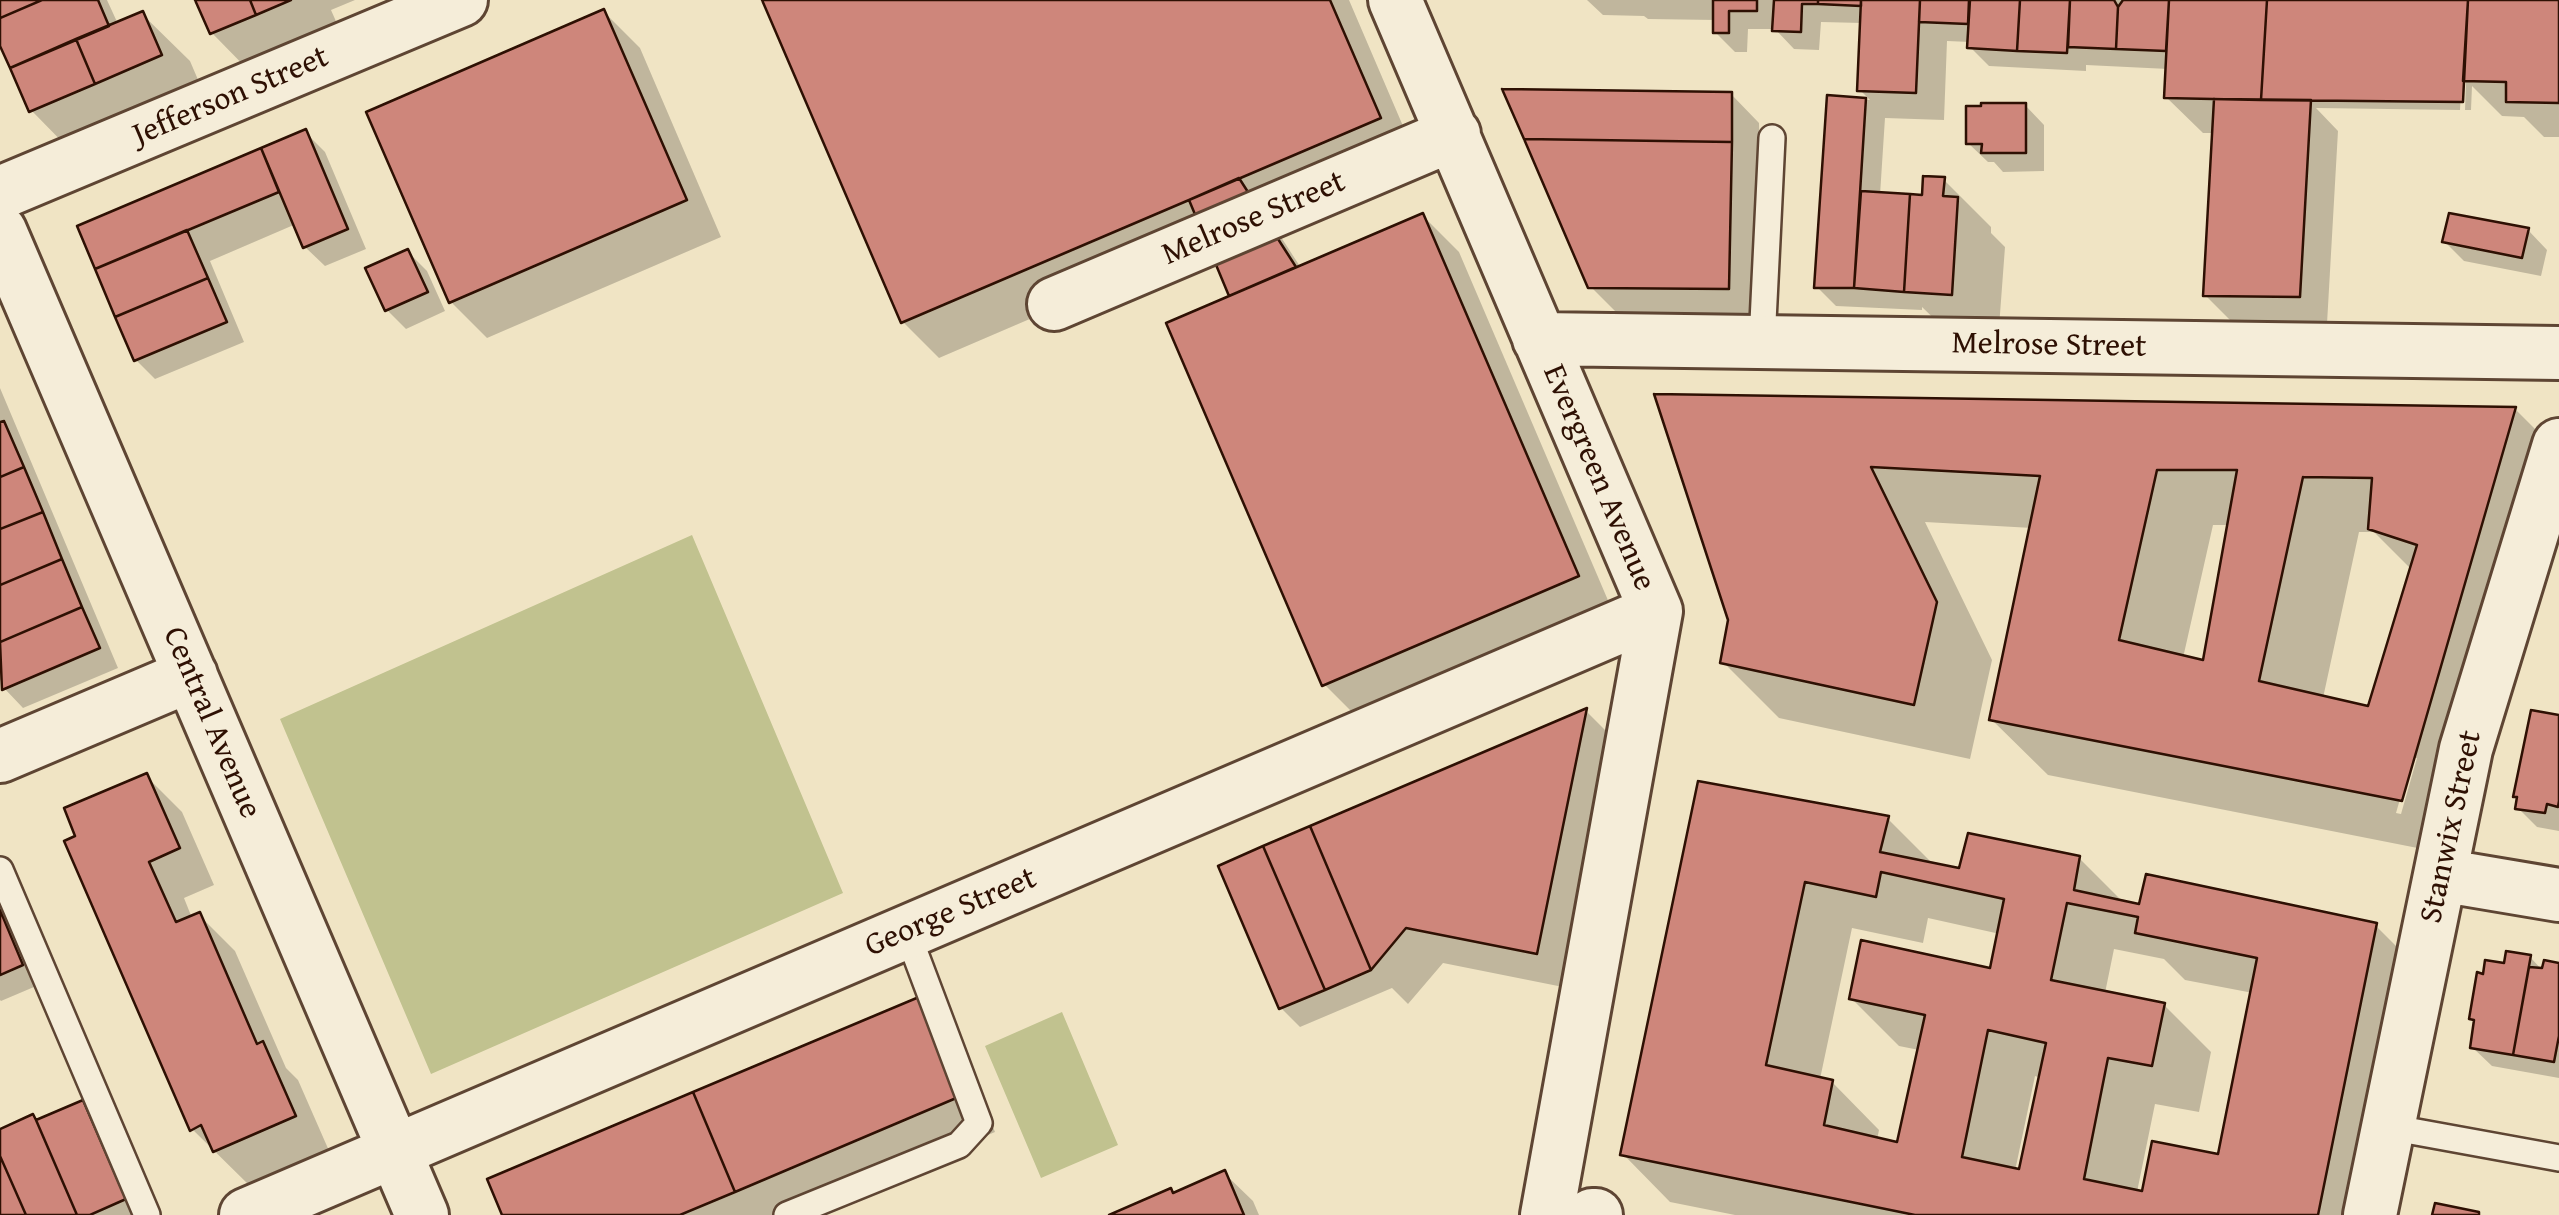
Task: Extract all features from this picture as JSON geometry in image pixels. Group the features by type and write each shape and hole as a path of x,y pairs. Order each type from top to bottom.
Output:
{"street":[{"name":"Jefferson Street","path":"0,193 461,0"},
{"name":"Evergreen Avenue","path":"1396,0 1656,612 1547,1215"},
{"name":"Melrose Street","path":"1054,304 1454,134"},
{"name":"Central Avenue","path":"0,232 422,1215"},
{"name":"Melrose Street","path":"1538,339 2559,353"},
{"name":"Stanwix Street","path":"2370,1215 2466,750 2559,446"},
{"name":"George Street","path":"246,1215 1656,612"},
{"path":"0,756 190,675"},
{"path":"2440,875 2559,895"}],"lane":[{"path":"1762,342 1772,138"},
{"path":"0,870 147,1215"},
{"path":"788,1215 959,1145 980,1123 907,932"},
{"path":"2389,1127 2559,1158"}],"green space":[{"path":"692,535 843,893 431,1074 280,719"},
{"path":"1062,1012 1118,1145 1041,1178 985,1046"}],"building":[{"path":"0,0 42,0 0,18"},
{"path":"42,0 98,0 109,26 10,68 0,46 0,18"},
{"path":"195,0 250,0 256,15 210,34"},
{"path":"250,0 291,0 256,15"},
{"path":"762,0 1330,0 1381,118 901,323"},
{"path":"1713,0 1757,0 1757,11 1729,11 1729,33 1713,33"},
{"path":"1774,0 1818,0 1818,4 1802,4 1801,32 1772,31"},
{"path":"1818,0 1861,0 1861,6 1818,4"},
{"path":"1861,0 1920,0 1916,93 1857,91"},
{"path":"1920,0 1969,0 1968,24 1919,22"},
{"path":"1970,0 2020,0 2017,51 1967,48"},
{"path":"2020,0 2070,0 2067,53 2017,51"},
{"path":"2070,0 2114,0 2118,7 2116,49 2068,47"},
{"path":"2123,0 2169,0 2166,51 2116,49 2118,7"},
{"path":"2169,0 2267,0 2261,100 2164,98"},
{"path":"2267,0 2468,0 2463,102 2261,100"},
{"path":"2468,0 2559,0 2559,103 2506,102 2506,82 2463,81"},
{"path":"604,9 687,200 449,303 366,112"},
{"path":"143,11 162,55 95,84 76,39"},
{"path":"76,39 95,84 29,112 10,68"},
{"path":"1502,89 1732,92 1732,142 1524,139"},
{"path":"1827,95 1866,98 1854,288 1814,288"},
{"path":"2214,99 2311,100 2300,297 2203,296"},
{"path":"2026,103 2026,153 1981,153 1982,144 1966,144 1966,106"},
{"path":"306,129 348,229 303,248 261,148"},
{"path":"1524,139 1732,142 1729,289 1588,288"},
{"path":"261,148 279,192 95,269 77,226"},
{"path":"1923,176 1945,177 1943,196 1958,197 1952,295 1904,292 1910,194 1922,195"},
{"path":"1239,178 1296,267 1229,296 1189,200"},
{"path":"1861,191 1910,194 1904,292 1854,288"},
{"path":"1423,213 1579,576 1322,686 1166,323"},
{"path":"2449,213 2529,228 2522,258 2442,242"},
{"path":"187,230 208,278 115,317 95,269"},
{"path":"408,249 428,292 385,311 365,268"},
{"path":"208,278 227,322 134,361 115,317"},
{"path":"1654,394 2516,407 2402,801 1989,720 2040,476 1871,467 1937,602 1914,705 1720,663 1728,620","holes":["2157,470 2237,470 2203,660 2119,640","2303,477 2372,478 2368,529 2417,545 2368,706 2259,681"]},
{"path":"4,421 24,467 0,477 0,422"},
{"path":"24,467 43,512 0,529 0,477"},
{"path":"43,512 62,559 0,585 0,529"},
{"path":"62,559 82,607 0,642 0,585"},
{"path":"82,607 100,648 2,690 0,642"},
{"path":"1587,708 1537,954 1406,928 1371,970 1310,826"},
{"path":"2531,710 2559,715 2559,801 2558,807 2547,804 2545,813 2515,809 2517,797 2513,797"},
{"path":"147,773 180,848 149,862 176,922 200,912 257,1044 263,1041 296,1116 213,1152 201,1125 190,1131 64,841 75,836 64,808"},
{"path":"1698,781 1889,816 1880,852 1959,868 1968,833 2080,856 2074,890 2139,904 2146,874 2377,923 2318,1215 1915,1215 1620,1155","holes":["1881,872 2004,899 1990,968 1861,940 1849,999 1925,1015 1897,1142 1824,1125 1833,1080 1766,1065 1805,882 1876,897","2067,903 2138,917 2135,933 2257,958 2218,1154 2152,1141 2142,1191 2084,1179 2108,1058 2152,1066 2165,1003 2051,980","1988,1030 2046,1043 2019,1169 1962,1157"]},
{"path":"1310,826 1371,970 1325,990 1263,846"},
{"path":"1263,846 1325,990 1279,1009 1218,866"},
{"path":"0,910 23,965 0,975"},
{"path":"2506,951 2531,955 2513,1055 2470,1048 2474,1020 2469,1019 2477,972 2483,974 2485,960 2504,963"},
{"path":"2544,960 2559,963 2559,1036 2554,1062 2513,1055 2529,967 2542,968"},
{"path":"919,997 961,1096 735,1192 693,1092"},
{"path":"693,1092 735,1192 680,1215 502,1215 487,1179"},
{"path":"83,1100 126,1199 90,1215 77,1215 36,1120"},
{"path":"33,1114 77,1215 26,1215 0,1156 0,1129"},
{"path":"0,1156 26,1215 0,1215"},
{"path":"1225,1170 1244,1215 1109,1215 1171,1188 1173,1193"},
{"path":"2435,1203 2479,1212 2479,1215 2432,1215"}]}
